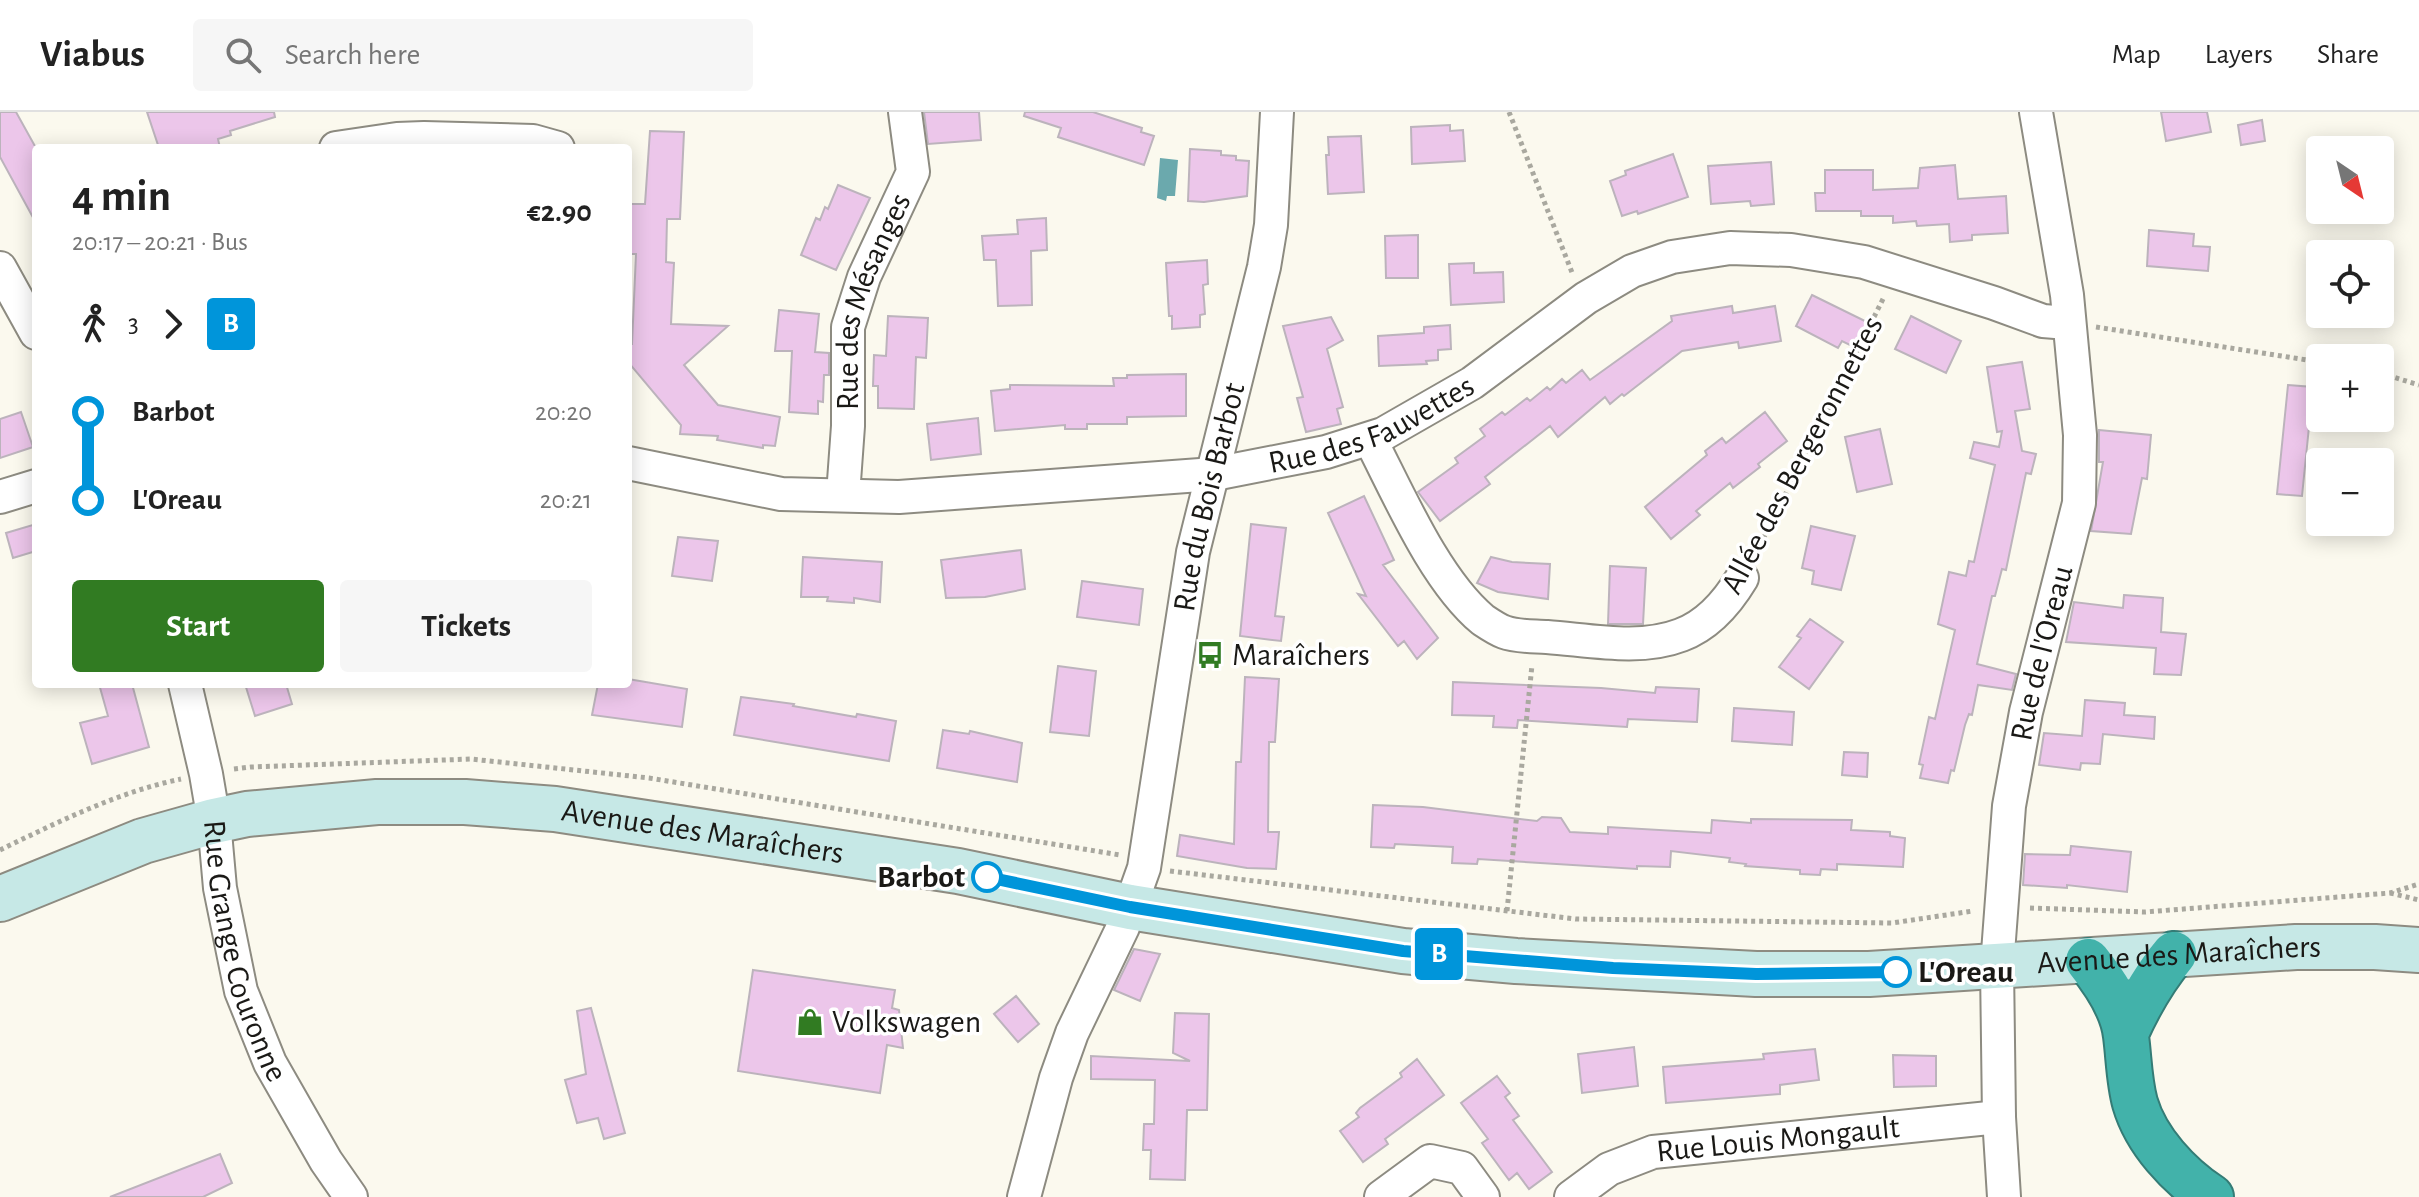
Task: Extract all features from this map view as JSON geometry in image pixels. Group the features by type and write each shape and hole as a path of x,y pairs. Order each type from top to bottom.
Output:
{"highway":[{"path":"2126,1033 2140,1001 2174,954"},
{"path":"2088,961 2115,1002 2126,1033 2128,1070 2136,1106 2158,1148 2192,1185 2211,1197"}],"street":[{"name":"Rue des Mésanges","path":"843,495 848,426 848,327 864,277 913,172 905,112"},
{"name":"Rue du Bois Barbot","path":"1024,1197 1056,1078 1072,1033 1137,888 1193,552 1269,239 1276,112"},
{"name":"Rue de l'Oreau","path":"2004,1197 1999,1117 1997,966 2009,806 2026,712 2079,503 2080,435 2067,295 2036,112"},
{"path":"363,144 424,138 533,141 544,144"},
{"name":"Rue des Fauvettes","path":"632,464 781,494 899,497 1214,474 1326,452 1370,439 1408,421 1472,383 1586,298 1632,271 1672,257 1730,248 1791,250 1864,262 2043,321 2068,323"},
{"path":"16,277 32,322"},
{"name":"Allée des Bergeronnettes","path":"1370,439 1407,511 1452,586 1484,620 1506,633 1655,642 1682,635 1710,619 1729,600 1742,578"},
{"path":"0,497 32,487"},
{"name":"Rue Grange Couronne","path":"186,688 206,774 220,888 241,991 270,1063 326,1161 351,1197"},
{"name":"Avenue des Maraîchers","path":"0,899 143,841 247,814 377,802 465,802 555,809 958,871 1137,888 1403,951 1571,965 1756,974 1869,974 2296,947 2419,950"},
{"name":"Rue Louis Mongault","path":"1571,1197 1609,1169 1653,1152 1999,1117"},
{"path":"1381,1197 1430,1161 1462,1168 1483,1197"}],"path":[{"path":"1509,112 1565,259 1586,298"},
{"name":"Allée des Bergeronnettes","path":"1742,578 1897,272"},
{"path":"2068,323 2306,360"},
{"path":"2394,377 2419,385"},
{"path":"1507,911 1534,636"},
{"path":"0,850 61,821 154,785 206,774 251,767 471,759 649,778 1100,850 1115,853 1137,888 1507,911 1576,919 1892,923 2001,906 2145,912 2390,893 2419,884"},
{"path":"2390,893 2419,900"}],"water":[{"path":"1160,158 1178,160 1175,196 1167,196 1166,201 1157,198"}],"building":[{"path":"0,112 16,112 34,144 32,216 0,157"},
{"path":"147,112 274,112 275,117 230,131 231,135 218,139 219,144 158,144"},
{"path":"924,112 979,112 981,140 928,144"},
{"path":"1025,112 1093,112 1142,128 1141,132 1154,136 1144,165 1058,137 1061,128 1024,116"},
{"path":"2161,112 2207,112 2211,132 2166,141"},
{"path":"2262,120 2265,141 2241,145 2238,125"},
{"path":"1450,125 1450,131 1463,130 1465,161 1412,164 1411,127"},
{"path":"650,131 684,132 680,219 667,219 666,262 674,263 671,324 728,326 684,365 718,405 780,417 775,446 763,445 763,448 717,440 718,436 680,434 681,425 632,367 636,254 632,254 632,204 645,204"},
{"path":"1361,136 1364,192 1328,194 1328,137"},
{"path":"1190,149 1221,151 1221,155 1249,161 1247,196 1188,201"},
{"path":"1673,154 1688,197 1638,214 1637,211 1622,216 1610,181 1626,175 1625,171"},
{"path":"1771,162 1774,204 1751,206 1750,201 1711,204 1708,166"},
{"path":"1955,165 1958,199 2006,196 2008,233 1972,235 1972,240 1950,242 1949,224 1917,226 1916,221 1893,223 1893,216 1861,216 1861,211 1816,211 1815,193 1825,193 1825,170 1873,170 1873,190 1918,188 1920,168"},
{"path":"838,185 870,198 836,270 801,255 816,218 820,220 825,207 828,209"},
{"path":"1046,218 1047,250 1031,251 1032,305 998,306 996,260 984,260 982,236 1018,234 1017,220"},
{"path":"2149,230 2194,234 2193,246 2210,247 2208,271 2147,266"},
{"path":"1418,235 1418,278 1386,278 1385,236"},
{"path":"1207,260 1208,284 1203,285 1205,314 1200,315 1200,327 1172,329 1166,263"},
{"path":"1474,263 1474,273 1503,272 1504,302 1451,305 1449,264"},
{"path":"1812,295 1869,323 1856,348 1842,341 1838,348 1796,326"},
{"path":"1732,306 1733,313 1775,306 1781,341 1739,348 1738,342 1682,351 1624,396 1622,394 1610,404 1605,397 1558,437 1550,426 1485,477 1490,484 1440,521 1418,492 1458,463 1455,458 1485,436 1480,429 1502,412 1505,415 1527,398 1530,401 1547,387 1550,390 1562,379 1566,383 1582,370 1590,380 1672,321 1671,316"},
{"path":"779,310 819,314 815,352 829,353 829,375 824,375 823,402 818,401 818,414 789,412 792,351 775,351"},
{"path":"888,316 928,318 926,358 916,357 914,409 878,408 878,386 873,386 874,355 886,356"},
{"path":"1911,316 1961,341 1946,373 1895,349"},
{"path":"1331,317 1343,340 1327,349 1343,407 1337,409 1341,424 1306,432 1297,398 1303,397 1283,326"},
{"path":"1450,325 1451,349 1438,350 1438,360 1426,361 1427,364 1379,366 1378,336 1424,333 1424,327"},
{"path":"2022,362 2030,409 2015,411 2022,451 2036,454 2031,474 2026,473 2006,570 2002,569 1995,596 1992,596 1977,664 2016,674 2012,690 1978,685 1972,715 1969,714 1965,725 1948,783 1920,778 1923,765 1919,764 1929,717 1935,719 1955,630 1938,624 1949,572 1966,576 1969,561 1974,562 1995,465 1970,458 1974,442 1999,447 2002,431 1997,432 1987,367"},
{"path":"1186,374 1186,416 1127,417 1127,424 1087,424 1087,429 1065,429 1065,425 995,431 991,391 1010,389 1010,385 1114,386 1113,378 1127,378 1127,375"},
{"path":"2288,385 2306,386 2306,432 2308,432 2302,496 2277,494"},
{"path":"21,412 32,447 0,458 0,419"},
{"path":"1765,412 1787,441 1733,488 1730,483 1696,511 1700,515 1671,539 1645,507 1707,455 1705,451 1722,438 1726,443"},
{"path":"978,418 981,454 931,460 927,424"},
{"path":"1880,429 1892,484 1857,492 1845,437"},
{"path":"2099,430 2151,435 2147,479 2142,478 2131,534 2091,531 2103,462 2099,462"},
{"path":"1364,496 1394,560 1383,565 1438,638 1417,659 1404,641 1398,646 1358,594 1366,596 1328,513"},
{"path":"1251,524 1286,528 1275,616 1284,617 1281,641 1240,636"},
{"path":"32,525 32,552 13,558 6,533"},
{"path":"1811,526 1855,536 1841,590 1812,584 1814,571 1802,568"},
{"path":"678,537 718,541 712,581 672,576"},
{"path":"1021,550 1025,589 985,597 946,598 941,560"},
{"path":"803,557 882,562 880,602 854,598 854,603 827,601 828,597 801,597"},
{"path":"1491,557 1512,562 1550,564 1548,599 1498,592 1477,583"},
{"path":"1610,566 1646,568 1643,624 1608,624"},
{"path":"1082,581 1143,589 1139,625 1077,617"},
{"path":"2124,595 2163,598 2161,632 2186,634 2181,675 2154,674 2156,648 2066,642 2074,602 2123,608"},
{"path":"1810,619 1843,642 1809,689 1779,667 1801,638 1797,636"},
{"path":"1058,666 1096,671 1089,736 1050,732"},
{"path":"1245,677 1279,679 1275,742 1269,742 1268,832 1279,832 1276,869 1247,868 1177,856 1180,835 1234,844 1236,762 1241,762"},
{"path":"632,680 687,689 682,727 592,715 597,688 632,688"},
{"path":"1453,682 1655,693 1656,687 1699,689 1697,722 1628,719 1627,727 1518,720 1517,728 1493,727 1494,716 1452,715"},
{"path":"100,688 133,688 149,747 92,764 80,723 108,716"},
{"path":"246,688 287,688 292,704 255,716"},
{"path":"741,697 896,721 889,761 734,735"},
{"path":"2085,700 2125,703 2124,715 2155,717 2154,739 2103,734 2100,764 2081,763 2080,770 2039,765 2044,733 2082,736"},
{"path":"1734,708 1794,712 1792,745 1732,741"},
{"path":"943,730 969,734 970,731 1022,743 1017,782 937,768"},
{"path":"1844,752 1868,753 1867,777 1842,775"},
{"path":"1373,805 1423,807 1537,821 1542,817 1561,818 1570,832 1608,834 1608,827 1711,833 1712,820 1751,823 1751,819 1852,820 1851,830 1890,832 1890,836 1905,838 1903,867 1837,864 1837,870 1821,869 1820,875 1800,874 1800,870 1745,866 1729,862 1730,858 1671,851 1670,867 1637,866 1637,869 1478,859 1477,864 1452,863 1453,847 1395,844 1394,848 1371,847"},
{"path":"2071,846 2131,852 2127,892 2067,885 2067,888 2023,885 2025,854 2070,855"},
{"path":"1134,949 1160,954 1140,1001 1114,990"},
{"path":"753,970 895,990 892,1008 899,1010 903,1048 887,1045 880,1093 738,1071"},
{"path":"1016,996 1039,1024 1018,1042 994,1014"},
{"path":"591,1008 625,1133 604,1139 598,1118 577,1123 565,1080 586,1074 577,1011"},
{"path":"1175,1013 1209,1014 1207,1110 1187,1110 1185,1180 1150,1179 1151,1150 1143,1150 1144,1124 1154,1124 1155,1080 1091,1079 1091,1056 1190,1061 1173,1053"},
{"path":"1634,1047 1638,1086 1582,1093 1578,1054"},
{"path":"1815,1049 1819,1080 1780,1085 1780,1094 1666,1103 1663,1067 1764,1059 1763,1054"},
{"path":"1893,1055 1936,1056 1936,1086 1894,1087"},
{"path":"1417,1059 1444,1095 1385,1139 1388,1144 1363,1162 1340,1131 1359,1117 1356,1113 1360,1108 1402,1077 1400,1073"},
{"path":"1497,1076 1510,1093 1505,1097 1519,1116 1513,1120 1552,1172 1529,1189 1517,1173 1509,1180 1482,1143 1488,1139 1461,1103"},
{"path":"220,1154 232,1183 203,1197 110,1197"}],"bus line":[{"name":"B","path":"987,877 1130,907 1403,951 1613,968 1756,974 1896,972"}],"place":[{"name":"Maraîchers","path":"1210,655"},
{"name":"Barbot","path":"987,877"},
{"name":"L'Oreau","path":"1896,972"},
{"name":"Volkswagen","path":"810,1022"}]}
